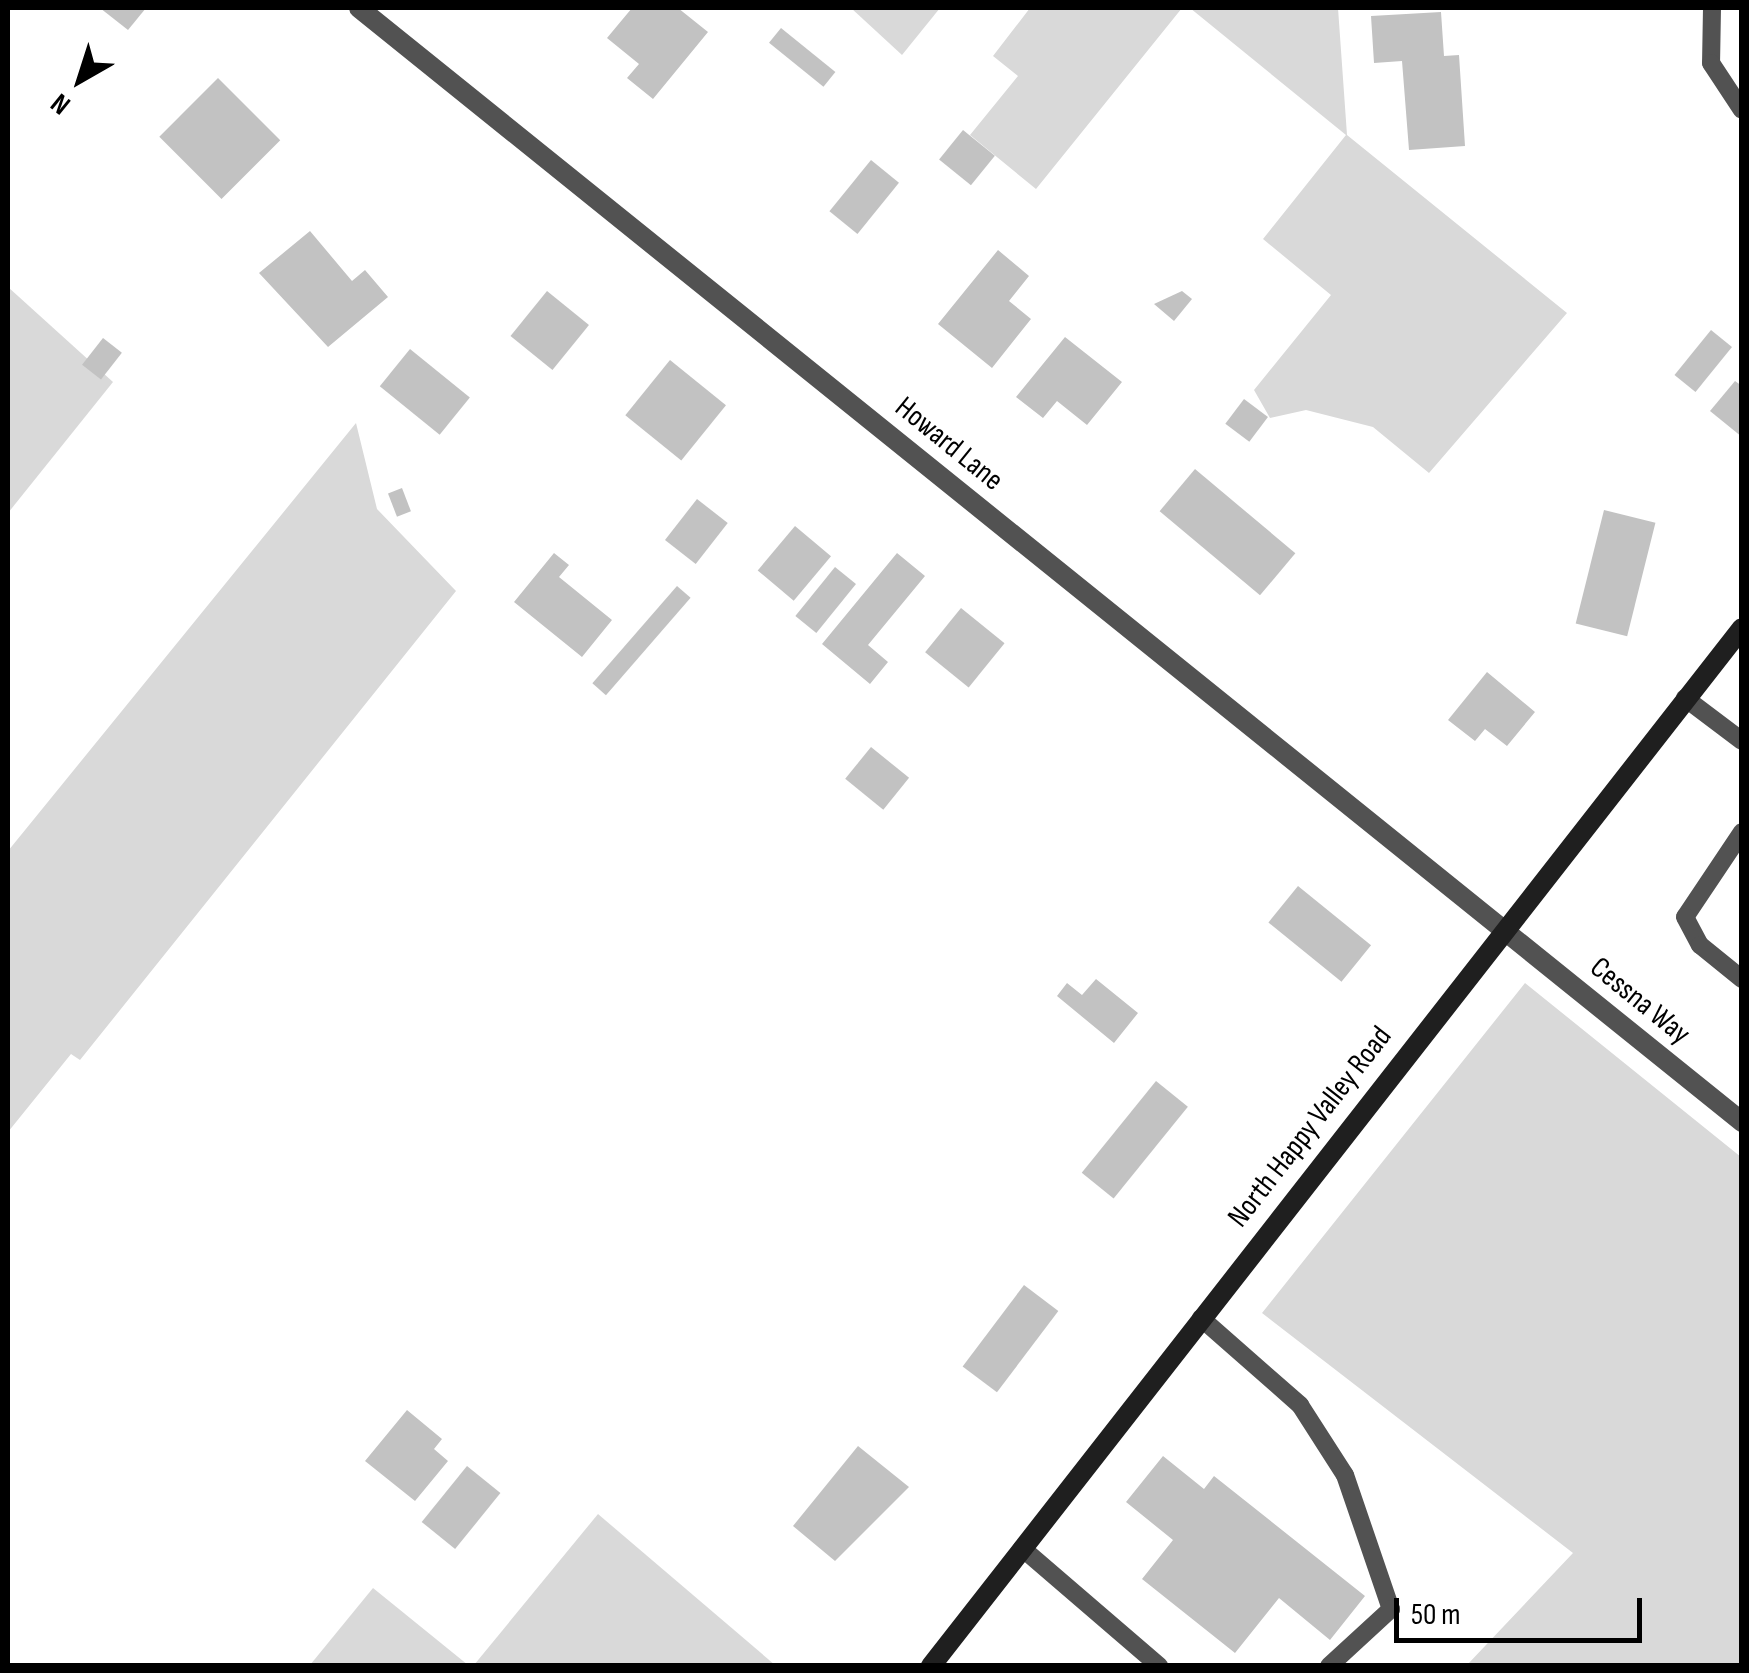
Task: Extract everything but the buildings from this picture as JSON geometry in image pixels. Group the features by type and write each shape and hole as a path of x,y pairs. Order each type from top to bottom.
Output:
{"main road":[{"name":"North Happy Valley Road","path":"931,1666 1502,927 1742,628"}],"street":[{"name":"Howard Lane","path":"359,8 1502,927"},
{"name":"Cessna Way","path":"1502,927 1742,1122"}],"lane":[{"path":"1712,8 1711,63 1742,110"},
{"path":"1686,698 1742,741"},
{"path":"1742,832 1685,918 1700,945 1742,979"},
{"path":"1202,1318 1300,1405 1345,1475 1391,1609 1329,1666"},
{"path":"1022,1548 1159,1666"}],"shaded area":[{"path":"851,8 940,8 902,55"},
{"path":"1030,8 1182,8 1036,189 970,135 1018,76 993,56"},
{"path":"1190,8 1338,8 1347,135 1567,313 1429,473 1373,427 1306,410 1270,418 1254,390 1331,295 1263,239 1346,135"},
{"path":"8,287 113,382 8,513"},
{"path":"356,423 377,509 456,591 80,1060 71,1054 8,1132 8,851"},
{"path":"1525,983 1741,1157 1741,1665 1467,1665 1573,1553 1262,1313"},
{"path":"598,1514 775,1665 474,1665"},
{"path":"373,1588 468,1665 310,1665"}]}
